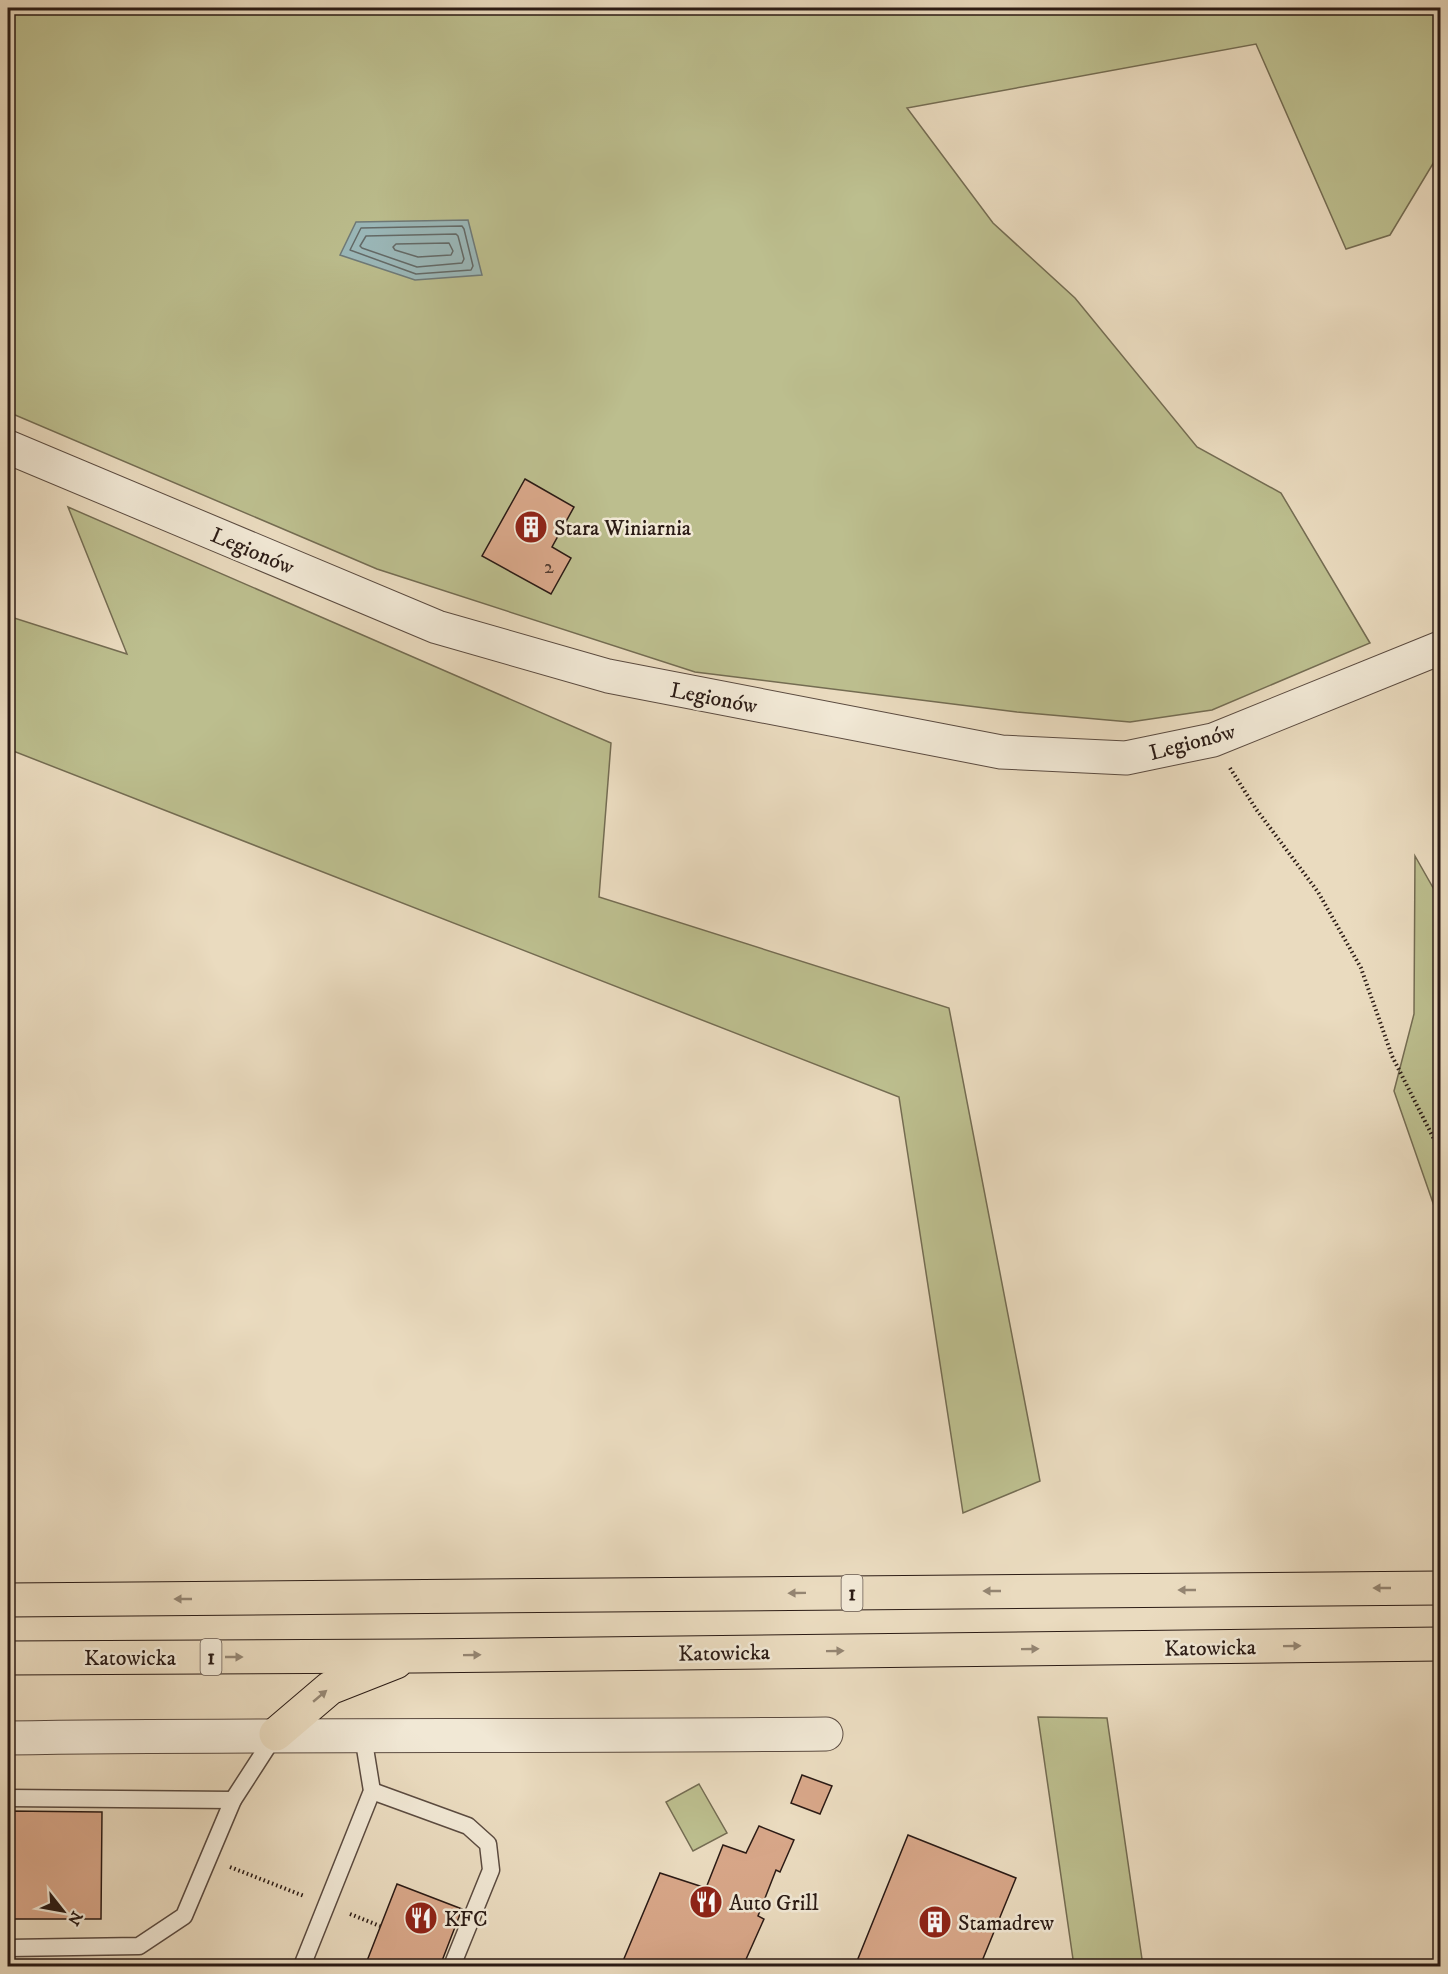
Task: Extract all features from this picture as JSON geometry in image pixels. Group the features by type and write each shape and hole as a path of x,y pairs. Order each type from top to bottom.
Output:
{"main road":[{"name":"1","path":"8,1600 1440,1588"},
{"name":"Katowicka","path":"8,1658 414,1656 1440,1644"},
{"path":"276,1734 330,1688 414,1656"}],"street":[{"name":"Legionów","path":"8,447 437,627 608,676 1000,752 1126,758 1214,740 1440,648"},
{"path":"8,1738 276,1734 363,1736 826,1734"}],"lane":[{"path":"8,1948 139,1946 184,1916 233,1800 276,1734"},
{"path":"302,1966 372,1791 363,1736"},
{"path":"372,1791 468,1826 488,1844 491,1870 452,1966"},
{"path":"8,1798 233,1800"}],"path":[{"path":"1214,740 1256,809 1318,892 1361,968 1392,1056 1440,1151"},
{"path":"208,1859 380,1926"}],"green space":[{"path":"8,8 1440,8 1440,152 1390,235 1346,249 1256,44 907,108 993,223 1075,298 1197,447 1281,493 1370,643 1212,710 1130,722 1017,712 695,672 377,569 8,412"},
{"path":"68,507 611,743 599,897 949,1008 1040,1481 963,1513 899,1097 8,749 8,616 127,654"},
{"path":"1415,856 1440,900 1440,1223 1394,1091 1414,1014"},
{"path":"1038,1717 1107,1718 1143,1966 1074,1966"},
{"path":"699,1784 727,1833 693,1851 666,1802"}],"water":[{"path":"468,220 482,275 415,280 340,255 356,222"}],"building":[{"name":"Stara Winiarnia","path":"525,479 574,507 552,547 571,558 551,594 482,556"},
{"path":"802,1775 832,1786 820,1814 791,1803"},
{"path":"8,1811 102,1812 101,1919 8,1919"},
{"name":"Auto Grill","path":"759,1826 794,1840 780,1872 776,1870 758,1916 764,1919 743,1966 638,1966 623,1961 660,1873 706,1888 723,1845 746,1853"},
{"name":"Stamadrew","path":"908,1835 1016,1878 980,1966 855,1966"},
{"name":"KFC","path":"397,1884 462,1909 440,1966 365,1966"}],"place":[{"name":"Stara Winiarnia","path":"531,527"},
{"name":"Auto Grill","path":"706,1902"},
{"name":"KFC","path":"421,1918"},
{"name":"Stamadrew","path":"935,1922"}]}
